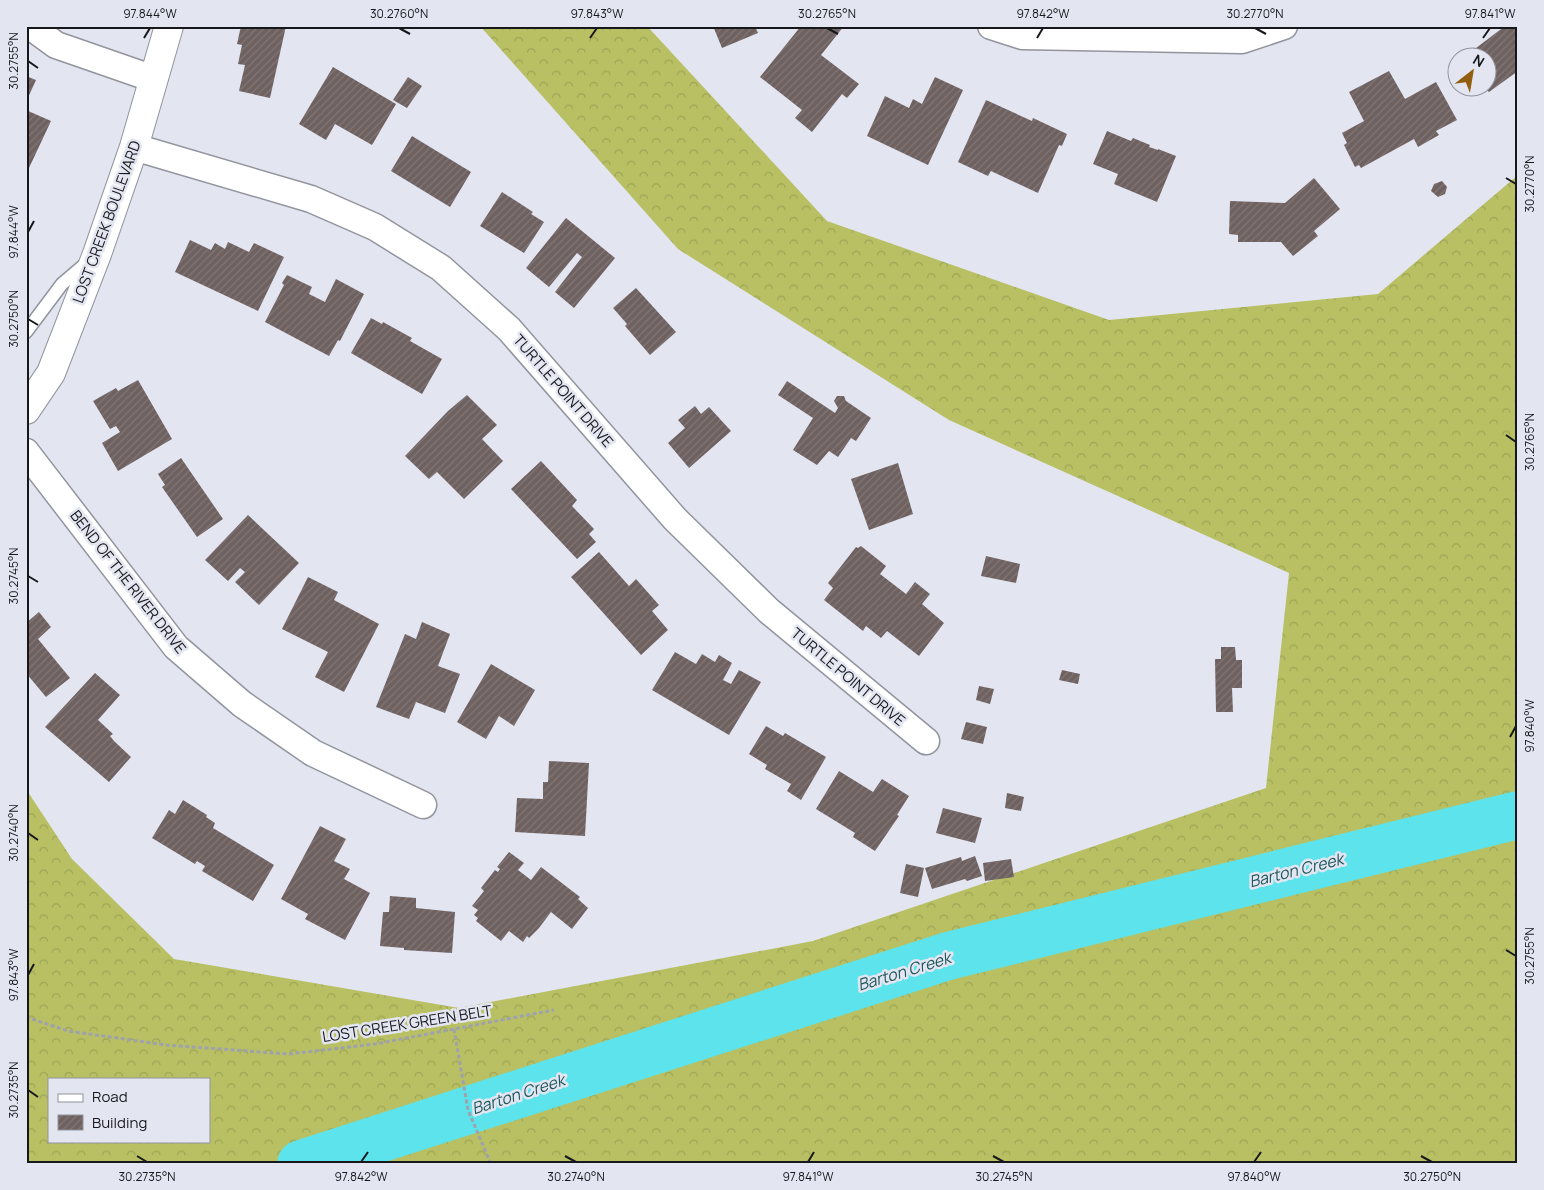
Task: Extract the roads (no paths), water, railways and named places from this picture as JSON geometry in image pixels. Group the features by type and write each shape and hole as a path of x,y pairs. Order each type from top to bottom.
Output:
{"street":[{"path":"30,26 56,44 154,79"},
{"name":"LOST CREEK BOULEVARD","path":"26,410 51,373 97,254 134,147 169,26"},
{"path":"990,26 1022,36 1242,40 1284,26"},
{"name":"TURTLE POINT DRIVE","path":"134,147 311,199 375,227 441,268 509,329 674,519 768,611 926,741"},
{"name":"BEND OF THE RIVER DRIVE","path":"26,452 176,647 242,704 313,753 423,805"}],"lane":[{"path":"26,332 62,284 97,254"}],"waterway":[{"name":"Barton Creek","path":"301,1164 948,956 1518,815"}]}
